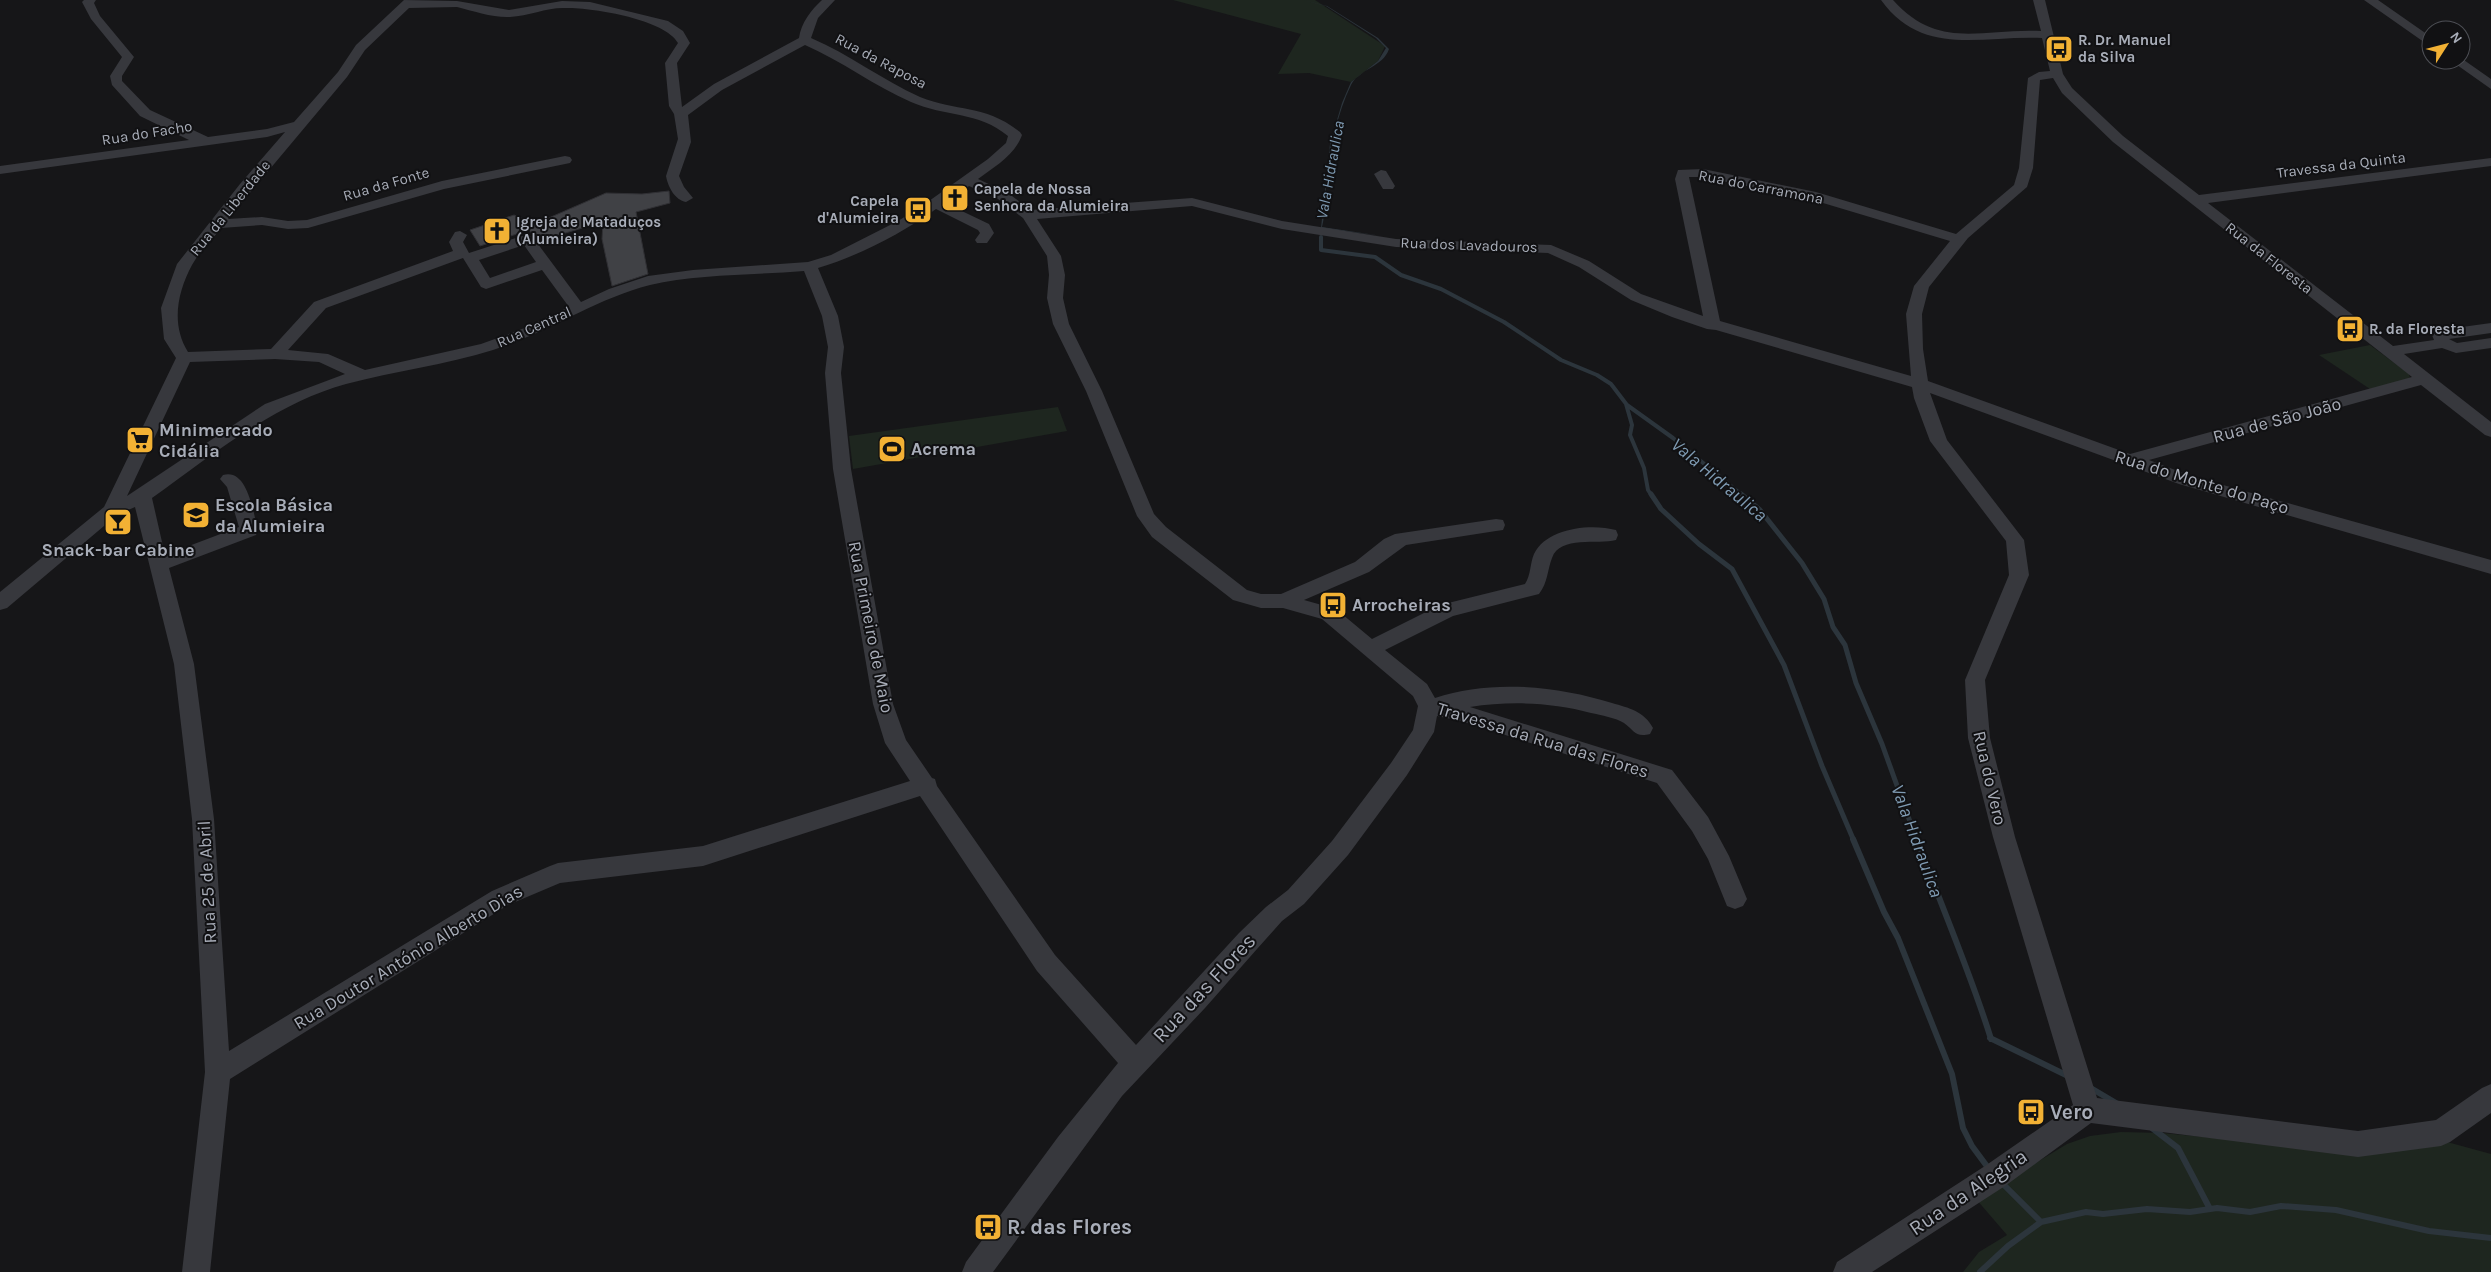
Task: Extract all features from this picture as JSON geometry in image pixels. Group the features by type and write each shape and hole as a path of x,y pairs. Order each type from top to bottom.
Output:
{"street":[{"path":"526,11 531,6 553,0"},
{"path":"681,114 718,87 805,40 805,33 812,19 829,0"},
{"path":"1887,0 1904,19 1915,27 1943,37 2047,35"},
{"path":"2039,0 2057,74"},
{"path":"2370,0 2421,36"},
{"path":"87,1 95,16 128,58 116,76 116,82 145,113 191,136 205,140"},
{"path":"409,2 457,4 499,13 526,11 562,4 590,5 664,24 679,34 684,43 671,63 675,106 681,114 684,142 672,172 675,188 686,198"},
{"name":"Rua da Liberdade","path":"184,358 172,339 169,308 185,264 215,224 343,74 360,48 409,2"},
{"name":"Rua da Raposa","path":"805,40 913,99 935,106 976,113 999,121 1015,135 1012,144 993,162 968,180"},
{"path":"2470,70 2491,85"},
{"name":"Rua da Floresta","path":"2057,74 2067,90 2118,139 2491,431"},
{"name":"Rua do Vero","path":"2057,74 2034,78 2026,168 2020,187 1959,239 1922,286 1916,309 1914,349 1918,383 1939,441 2015,540 2019,575 1975,680 1978,738 2004,836 2088,1110"},
{"name":"Rua do Facho","path":"0,170 205,140 244,137 299,125"},
{"path":"244,137 277,152"},
{"name":"Rua da Fonte","path":"215,224 262,221 288,225 308,224 442,185 565,160"},
{"name":"Travessa da Quinta","path":"2196,200 2491,162"},
{"name":"Rua do Carramona","path":"1714,326 1682,179 1683,173 1703,173 1816,196 1959,239"},
{"path":"1381,174 1388,186"},
{"path":"968,180 1003,196 1028,215 1054,256 1057,274 1055,298 1061,324 1094,391 1146,516 1159,532 1240,595 1261,601 1283,601 1329,614 1420,690 1429,706 1489,696 1547,696 1590,704 1632,717 1642,728"},
{"name":"Rua Central","path":"111,511 143,496 210,448 272,408 361,375 394,370 488,347 528,332 578,307 648,281 693,275 809,266 845,253 903,224 968,180"},
{"name":"Rua dos Lavadouros","path":"1028,215 1192,202 1282,225 1396,243 1551,249 1584,264 1636,297 1714,326 1918,383"},
{"path":"934,203 984,227 987,233 982,240"},
{"path":"460,235 456,242 486,284 545,264"},
{"path":"275,354 320,305 466,255 527,239 578,307"},
{"name":"Rua Primeiro de Maio","path":"809,266 830,316 836,347 833,373 842,469 883,704 896,744 926,785 1046,963 1134,1062"},
{"path":"2443,343 2440,336 2491,328"},
{"path":"2389,352 2443,343 2456,348 2491,343"},
{"path":"0,603 111,511 184,358 201,355 275,354 322,357 361,375"},
{"name":"Rua de São João","path":"2128,460 2424,379"},
{"name":"Rua do Monte do Paço","path":"1918,383 2185,480 2491,567"},
{"path":"160,564 249,530 235,485 229,479"},
{"name":"Rua 25 de Abril","path":"143,496 144,508 160,564 184,664 203,819 218,1072 196,1272"},
{"path":"1283,601 1362,567 1391,544 1402,539 1496,525"},
{"path":"1371,648 1447,610 1532,589 1538,583 1544,554 1550,545 1577,537 1609,535"},
{"name":"Travessa da Rua das Flores","path":"1429,706 1462,713 1556,744 1664,776 1700,824 1718,856 1735,899"},
{"name":"Rua das Flores","path":"976,1272 1066,1146 1134,1062 1196,1000 1274,914 1296,897 1340,848 1399,769 1423,732 1429,706"},
{"name":"Rua Doutor António Alberto Dias","path":"218,1072 500,898 558,873 703,856 926,785"},
{"path":"2088,1110 2358,1144 2441,1133 2491,1098"},
{"name":"Rua da Alegria","path":"1847,1272 1995,1176 2088,1110"}],"shaded area":[{"path":"1173,0 1315,0 1385,46 1378,61 1351,82 1309,73 1278,74 1301,34"},
{"path":"1303,0 1327,6 1378,38 1389,49 1386,55 1363,73 1378,61 1386,48 1376,38 1326,6"},
{"path":"1358,77 1351,85 1346,96 1335,130 1330,154 1322,227 1382,236 1321,228 1330,144 1342,103 1351,82"},
{"path":"2370,345 2409,374 2410,379 2370,389 2319,355"},
{"path":"1058,407 1067,431 853,469 849,436"},
{"path":"2121,1132 2162,1133 2289,1145 2447,1142 2491,1154 2491,1272 1963,1272 1979,1252 2007,1235 1976,1199 2067,1144 2090,1136"}],"building":[{"path":"669,191 670,203 636,212 648,274 612,286 602,239 603,222 538,241 529,230 480,246 470,230 514,215 535,224 606,193 642,194"}],"waterway":[{"name":"Vala Hidraulica","path":"1321,237 1321,250 1375,257 1401,275 1441,289 1504,322 1561,360 1597,375 1611,384 1627,405 1673,438 1743,496"},
{"path":"1626,404 1632,425 1630,435 1644,468 1648,490 1652,496"},
{"path":"1651,494 1661,509 1699,544 1732,569 1784,665 1822,766 1854,841"},
{"name":"Vala Hidraulica","path":"1741,494 1760,510 1802,563 1824,599 1833,627 1845,645 1856,683 1882,744 1917,841"},
{"path":"1853,839 1884,912 1898,938 1952,1074 1963,1128 1972,1146 1989,1169"},
{"name":"Vala Hidraulica","path":"1917,839 1974,988 1991,1038"},
{"path":"1991,1038 2068,1076"},
{"path":"2089,1087 2116,1103"},
{"path":"2152,1128 2178,1148 2210,1209"},
{"path":"2002,1183 2041,1222"},
{"path":"2041,1222 2086,1212 2103,1214 2147,1209 2190,1212 2217,1208 2250,1212 2281,1206 2336,1210 2429,1231 2491,1238"},
{"path":"1980,1272 2008,1246 2041,1222"}],"place":[{"name":"R. Dr. Manuel da Silva","path":"2059,49"},
{"name":"Capela de Nossa Senhora da Alumieira","path":"955,198"},
{"name":"Capela d'Alumieira","path":"918,210"},
{"name":"Igreja de Mataduços (Alumieira)","path":"497,231"},
{"name":"R. da Floresta","path":"2350,329"},
{"name":"Minimercado Cidália","path":"140,440"},
{"name":"Acrema","path":"892,449"},
{"name":"Escola Básica da Alumieira","path":"196,515"},
{"name":"Snack-bar Cabine","path":"118,522"},
{"name":"Arrocheiras","path":"1333,605"},
{"name":"Vero","path":"2031,1112"},
{"name":"R. das Flores","path":"988,1227"}]}
